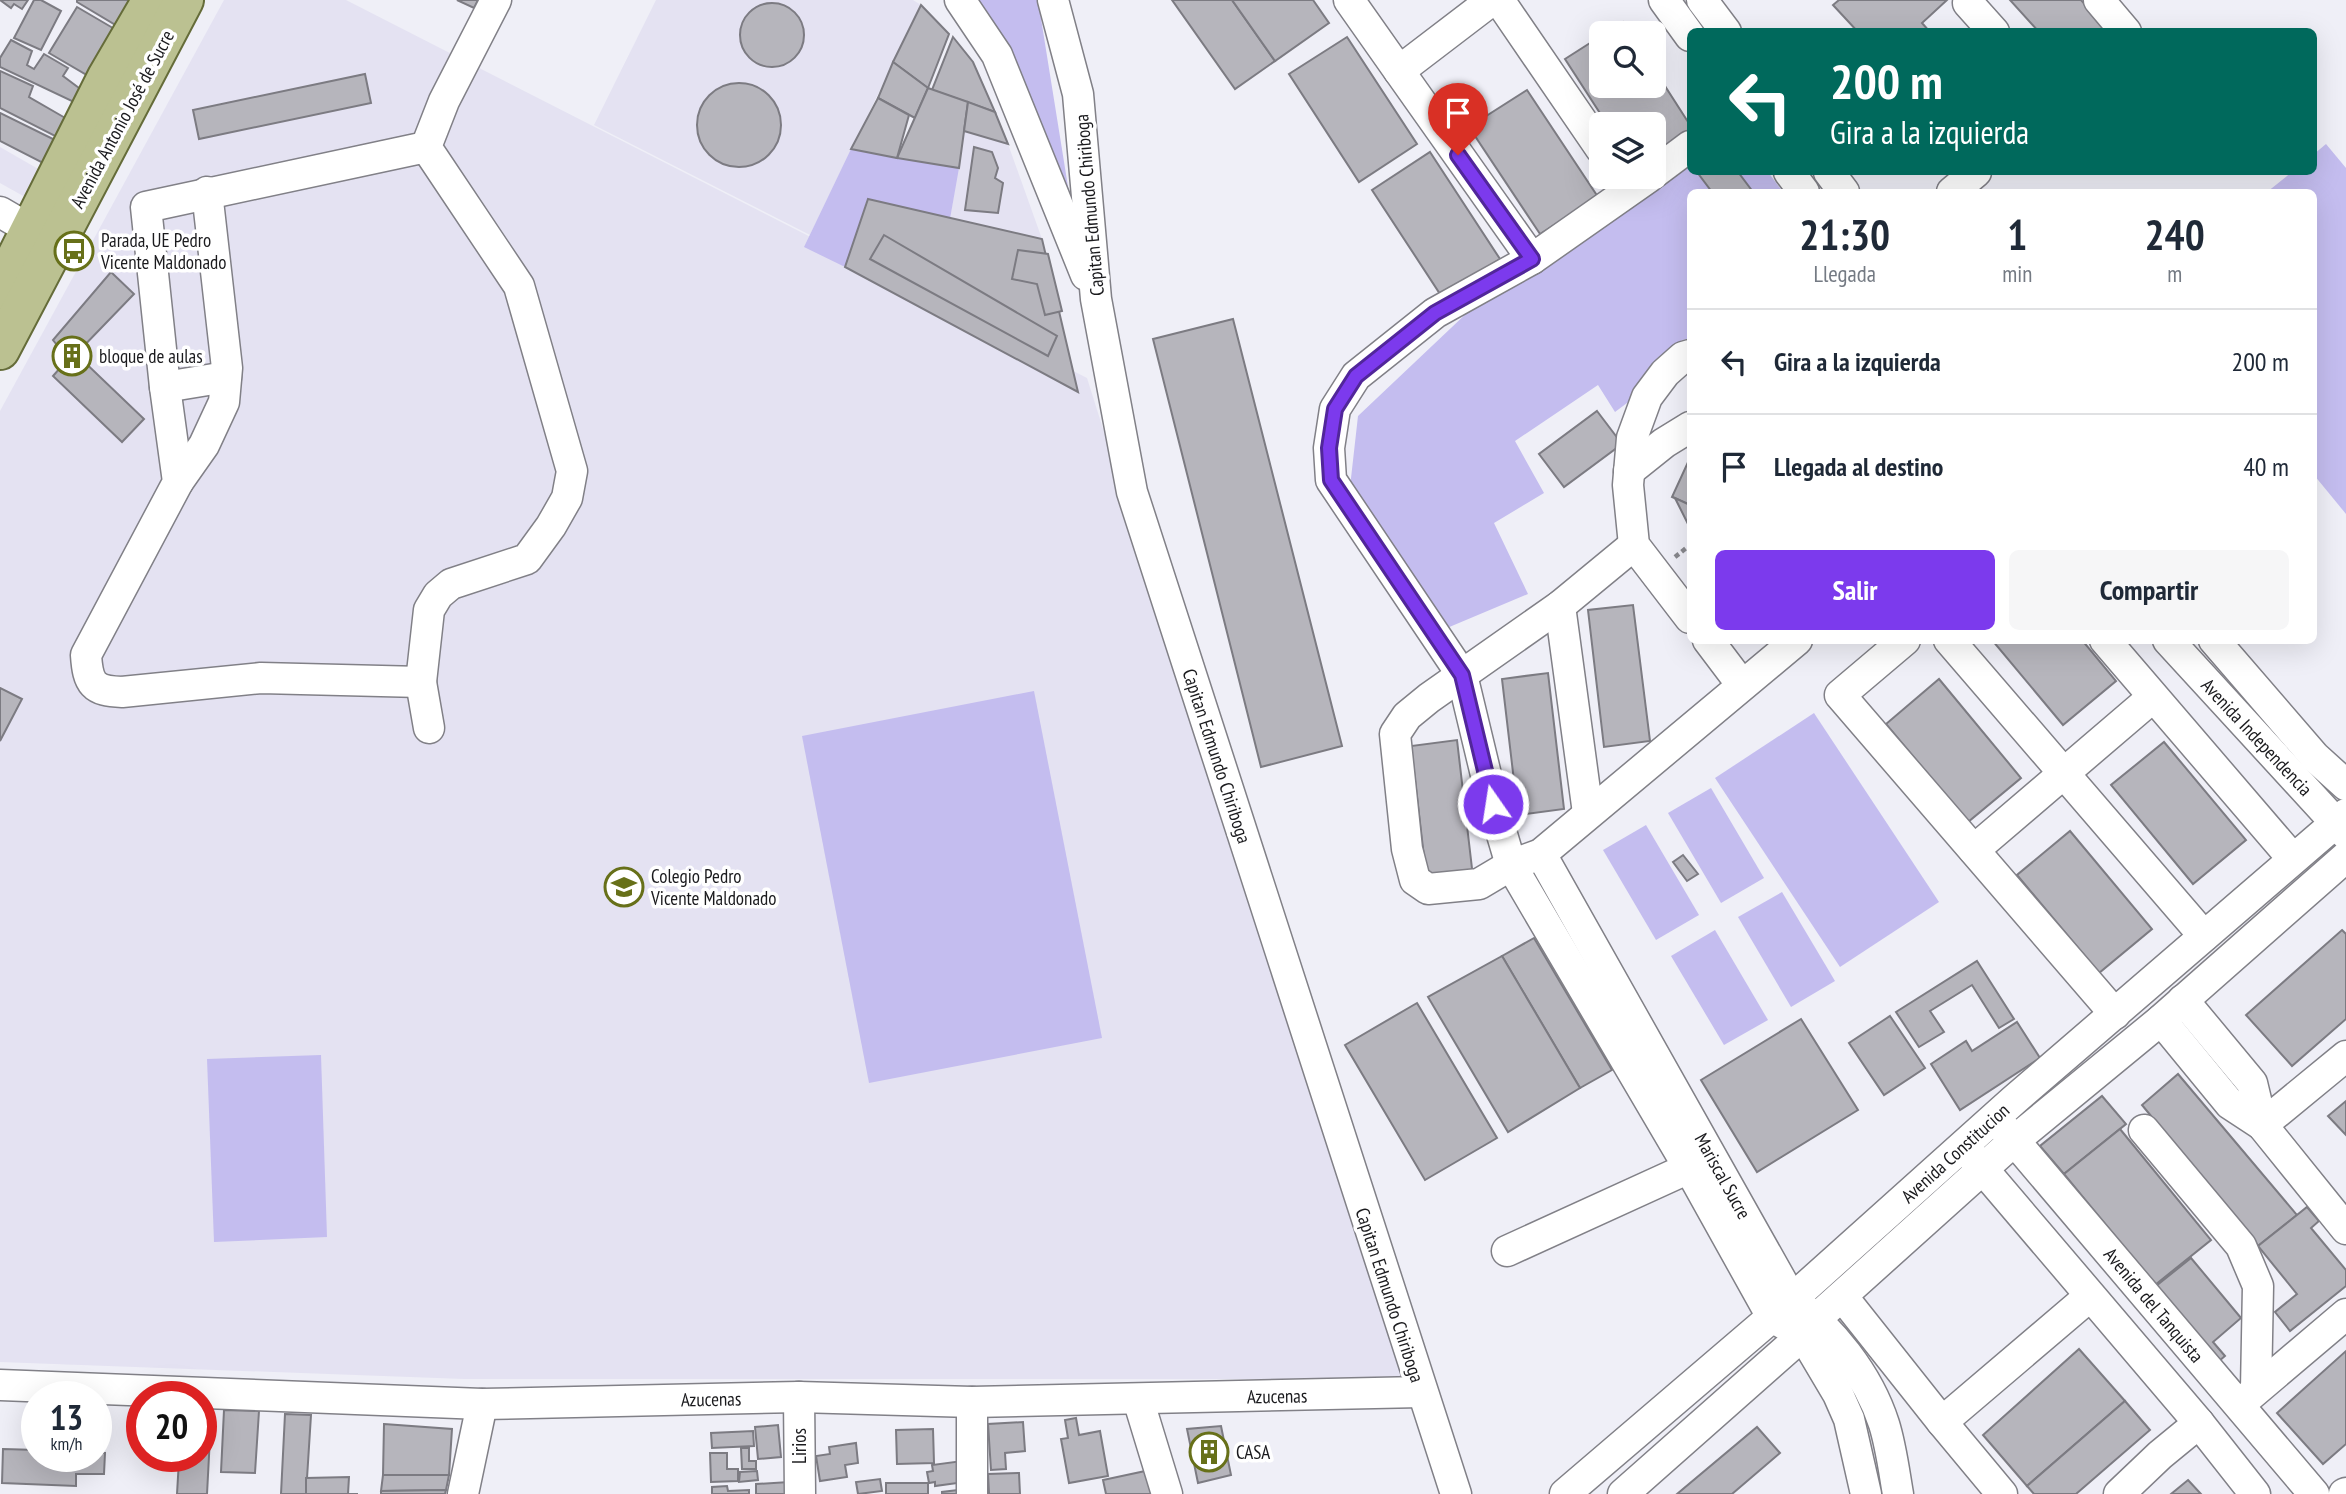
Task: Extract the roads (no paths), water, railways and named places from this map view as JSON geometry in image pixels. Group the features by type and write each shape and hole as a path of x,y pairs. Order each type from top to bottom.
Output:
{"main road":[{"name":"Avenida Antonio José de Sucre","path":"0,290 107,77 152,0"},
{"name":"Avenida Antonio José de Sucre","path":"0,350 29,229 184,0"}],"street":[{"path":"426,147 444,101 496,0"},
{"path":"960,0 997,55 1096,299"},
{"name":"Capitan Edmundo Chiriboga","path":"1053,0 1078,94 1096,299 1132,492 1456,1494"},
{"path":"1349,0 1532,259"},
{"path":"1399,71 1492,0"},
{"path":"1499,0 1589,131"},
{"path":"1664,0 1687,32"},
{"path":"1702,0 1723,28"},
{"path":"2099,0 2123,28"},
{"path":"1968,3 1990,28"},
{"path":"178,482 146,206 426,147"},
{"path":"426,147 520,286 572,471 567,498 527,559 452,584 438,595 429,610 421,682 429,728"},
{"path":"1666,164 1687,148"},
{"path":"1956,189 1972,175"},
{"path":"1462,675 1331,480 1329,448 1335,409 1356,376 1435,313 1532,259 1623,189"},
{"path":"207,192 226,377 224,402 204,445 178,482 86,655 87,675 93,685 106,692 261,678 421,682"},
{"path":"1687,356 1665,373 1647,397 1632,438 1628,485 1634,545 1687,614"},
{"path":"165,387 226,377"},
{"path":"1629,471 1687,429"},
{"path":"1634,545 1560,606 1407,716 1395,734 1406,849 1415,880 1428,889 1479,884 1511,865 1541,854 1792,644"},
{"path":"1560,606 1588,813"},
{"path":"1711,644 1742,685"},
{"path":"1900,644 1840,695 2115,1014"},
{"path":"1953,644 2204,936"},
{"path":"2108,644 2293,859"},
{"name":"Avenida Independencia","path":"2172,644 2342,823"},
{"name":"Avenida Independencia","path":"2217,644 2315,757 2346,785"},
{"name":"Mariscal Sucre","path":"1462,675 1493,804 1511,865 1700,1160"},
{"path":"1973,850 2153,697"},
{"name":"Avenida Constitucion","path":"1565,1494 1782,1307 1994,1117 2293,859 2342,823"},
{"name":"Mariscal Sucre","path":"1541,854 1700,1160 1782,1307 1810,1327 1865,1380 1885,1426 1898,1494"},
{"name":"Avenida Constitucion","path":"1623,1494 2015,1140 2161,1020 2346,857"},
{"path":"2183,1000 2252,1083 2262,1125"},
{"path":"2161,1020 2230,1104 2262,1125 2346,1229"},
{"path":"2262,1125 2346,1056"},
{"name":"Avenida del Tanquista","path":"1994,1117 2247,1397 2314,1494"},
{"path":"2144,1130 2241,1246 2258,1286 2247,1397"},
{"path":"1963,1146 2199,1423 2255,1494"},
{"path":"1507,1251 1700,1160"},
{"path":"1842,1296 2002,1494"},
{"path":"1942,1422 2090,1296"},
{"path":"2247,1397 2346,1314"},
{"name":"Mariscal Sucre","path":"1810,1327 1849,1419 1866,1494"},
{"name":"Azucenas","path":"0,1385 482,1404 799,1397 972,1402 1421,1392"},
{"name":"Lirios","path":"799,1397 800,1494"},
{"path":"1138,1399 1167,1494"},
{"path":"972,1402 972,1494"},
{"path":"463,1494 482,1404"},
{"path":"2119,1494 2199,1423"}],"place":[{"name":"Parada, UE Pedro Vicente Maldonado","path":"74,251"},
{"name":"bloque de aulas","path":"72,356"},
{"name":"Colegio Pedro Vicente Maldonado","path":"624,887"},
{"name":"CASA","path":"1209,1452"}]}
